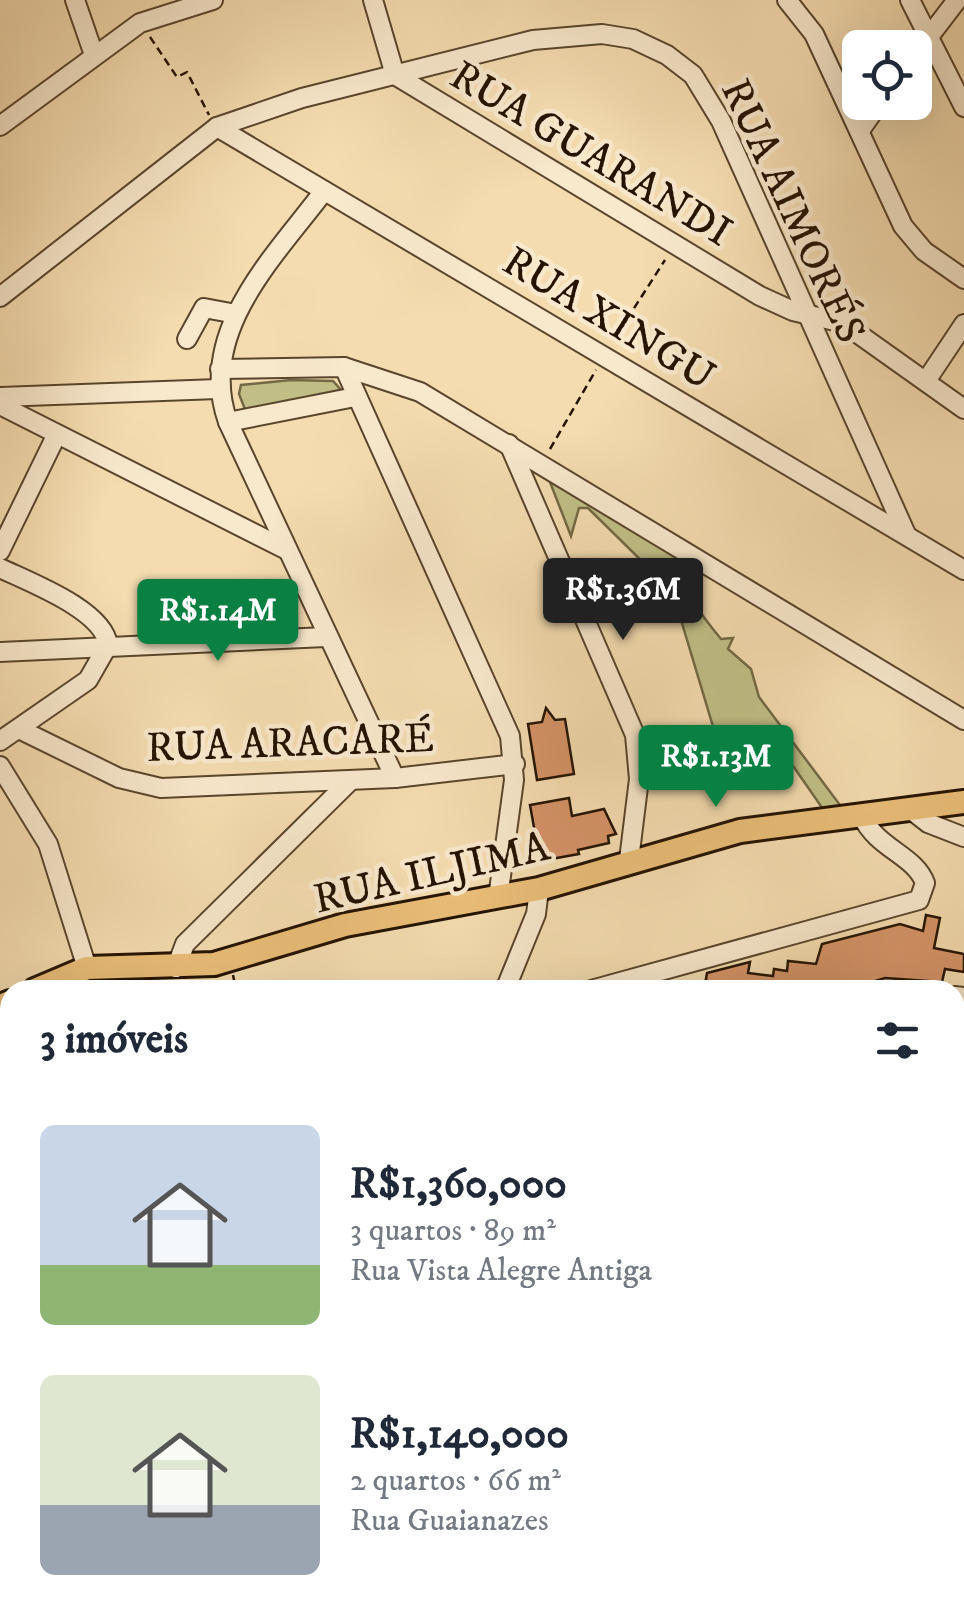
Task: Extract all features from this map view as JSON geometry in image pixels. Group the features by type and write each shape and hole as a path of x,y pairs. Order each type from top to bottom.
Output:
{"main road":[{"name":"RUA ILJIMA","path":"59,980 87,968 214,964 364,921 539,888 740,830 964,802"}],"street":[{"path":"75,0 94,55"},
{"path":"0,126 140,23 213,0"},
{"path":"372,0 395,75"},
{"path":"787,0 814,34 903,226 924,251 964,279"},
{"path":"910,0 927,30"},
{"path":"932,33 957,0"},
{"name":"RUA AIMORÉS","path":"0,298 217,127 302,98 571,34 633,40 667,55 693,75 721,121 906,534"},
{"path":"932,40 964,107"},
{"name":"RUA GUARANDI","path":"395,75 760,296 843,323 964,409"},
{"path":"861,129 867,120"},
{"name":"RUA XINGU","path":"217,127 964,570"},
{"path":"324,192 265,268 236,314 218,390 228,422 394,778"},
{"path":"188,339 204,308 236,314"},
{"path":"926,381 964,324"},
{"path":"220,369 344,367 420,392 964,720"},
{"path":"344,367 510,736 515,764 498,898"},
{"path":"0,397 218,390"},
{"path":"228,422 355,397"},
{"path":"0,405 287,550"},
{"path":"0,551 56,436"},
{"path":"509,444 635,735 639,779 630,860"},
{"path":"0,568 86,614 103,630 108,644 97,672 0,741"},
{"path":"0,652 108,644 326,637"},
{"name":"RUA ARACARÉ","path":"19,729 119,778 162,788 350,781 515,764"},
{"path":"0,766 48,844 87,968"},
{"path":"176,968 185,944 350,781"},
{"path":"910,809 928,823 964,837"},
{"path":"627,980 919,900 924,894 922,874 878,842 862,816"},
{"path":"508,980 536,914 539,888"}],"path":[{"path":"140,23 178,77 187,72 217,127"}],"shaded area":[{"path":"333,381 341,390 246,412 239,394 241,385"},
{"path":"548,477 687,563 686,582 701,613 721,639 733,638 728,649 751,669 759,697 843,809 825,812 791,763 727,773 681,620 655,574 588,508 579,508 571,536"}],"building":[{"path":"546,708 555,720 565,719 574,774 537,780 528,724 542,722"},
{"path":"569,798 572,816 604,809 616,834 608,836 609,843 578,850 579,854 540,861 530,805"},
{"path":"926,915 940,918 934,948 964,954 964,972 945,969 942,980 706,980 707,973 750,962 748,973 773,976 774,969 787,971 788,961 816,964 822,944 900,924 923,931"}]}
